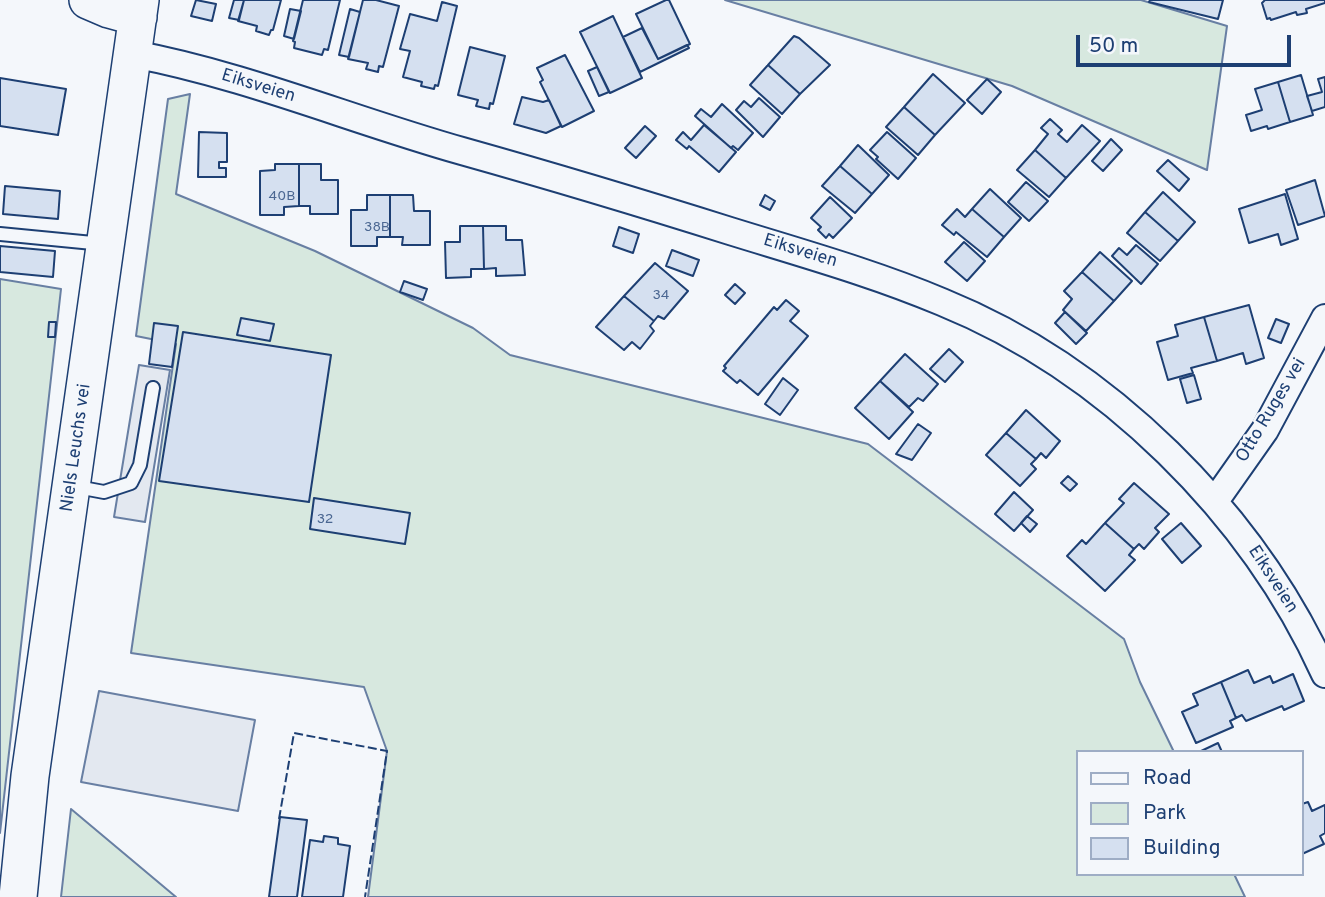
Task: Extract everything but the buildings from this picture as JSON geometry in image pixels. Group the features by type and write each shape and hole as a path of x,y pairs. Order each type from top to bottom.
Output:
{"street":[{"path":"88,0 109,9 139,9"},
{"name":"Niels Leuchs vei","path":"18,897 30,776 139,9"},
{"name":"Eiksveien","path":"133,54 184,65 419,139 587,186 852,268 945,303 1022,342 1090,387 1170,456 1215,501 1270,575 1325,674"},
{"name":"Otto Ruges vei","path":"1215,501 1265,430 1325,318"}],"lane":[{"path":"0,234 107,245"},
{"path":"72,486 104,492 131,483 140,465 153,388"}],"green space":[{"path":"725,0 1141,0 1227,26 1207,170 1012,86"},
{"path":"190,94 176,194 315,251 473,328 510,355 868,444 1124,639 1140,682 1173,750 1076,750 1076,876 1235,876 1245,897 368,897 387,751 364,687 131,653 176,344 136,336 168,99"},
{"path":"0,279 61,289 0,833"},
{"path":"71,809 176,897 61,897"}],"shaded area":[{"path":"139,365 170,370 145,522 114,517"},
{"path":"99,691 255,720 238,811 81,782"}],"fence":[{"path":"279,819 294,733 387,751 365,897"}]}
